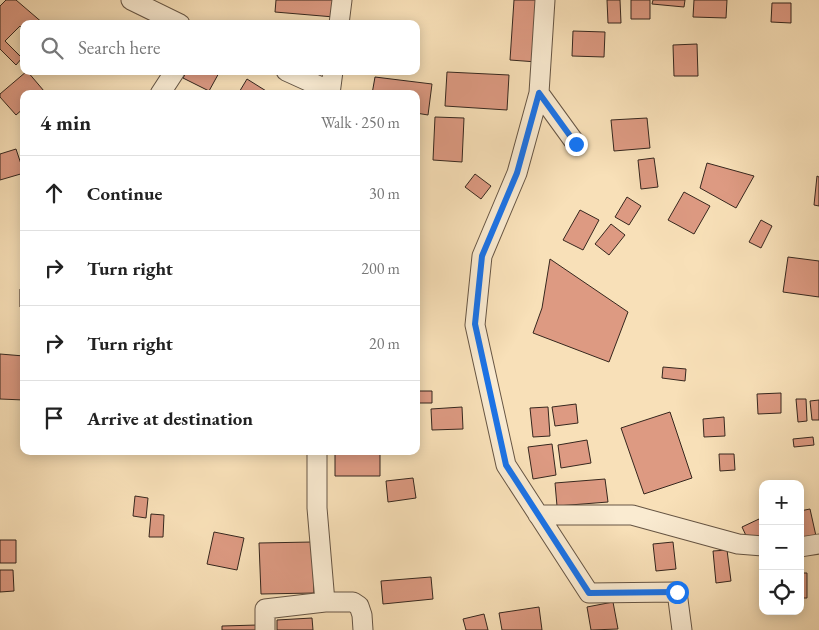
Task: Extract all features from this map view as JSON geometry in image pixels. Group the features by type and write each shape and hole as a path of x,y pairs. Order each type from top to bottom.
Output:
{"street":[{"path":"132,0 172,20"},
{"path":"340,20 342,0"},
{"path":"545,0 539,93 517,173 482,256 475,324 506,465 589,593 677,592 682,630"},
{"path":"162,90 172,75"},
{"path":"294,75 326,90"},
{"path":"330,90 332,75"},
{"path":"539,93 576,144"},
{"path":"317,455 317,508 325,602"},
{"path":"538,515 632,515 738,544 759,546"},
{"path":"804,546 819,544"},
{"path":"265,630 265,609 325,602 353,602 359,606 363,630"}],"building":[{"path":"6,0 16,0 39,20 20,20 20,26 5,41 20,56 20,60 16,65 0,49 0,6"},
{"path":"276,0 336,0 334,17 275,12"},
{"path":"514,0 541,0 537,62 510,60"},
{"path":"607,0 620,0 621,23 608,23"},
{"path":"631,0 650,0 650,19 631,19"},
{"path":"653,0 685,0 684,7 652,4"},
{"path":"694,0 727,0 726,18 693,17"},
{"path":"772,3 791,3 791,23 771,22"},
{"path":"573,31 605,32 604,57 572,56"},
{"path":"697,44 698,76 674,76 673,45"},
{"path":"447,72 509,75 507,110 445,106"},
{"path":"22,75 30,75 43,90 20,90 20,112 16,115 0,97 0,94"},
{"path":"185,75 218,75 210,90 183,78"},
{"path":"375,77 432,84 428,115 420,114 420,90 373,90"},
{"path":"247,79 265,90 240,90"},
{"path":"435,117 464,118 462,162 433,160"},
{"path":"647,118 650,148 614,151 611,120"},
{"path":"16,149 20,161 20,174 0,180 0,154"},
{"path":"654,158 658,187 641,189 638,160"},
{"path":"707,163 754,176 736,208 700,188"},
{"path":"475,174 491,186 481,199 465,187"},
{"path":"817,176 819,177 819,206 814,205"},
{"path":"684,192 710,206 694,234 668,220"},
{"path":"627,197 641,206 629,225 615,217"},
{"path":"580,210 599,220 583,250 563,240"},
{"path":"761,220 772,226 761,248 749,242"},
{"path":"611,224 625,235 609,255 595,244"},
{"path":"788,257 819,261 819,297 783,292"},
{"path":"550,259 628,312 609,362 533,333 542,308"},
{"path":"0,354 20,356 20,400 0,399"},
{"path":"663,367 686,369 685,381 662,378"},
{"path":"420,391 432,391 432,403 420,403"},
{"path":"781,393 781,413 758,414 757,394"},
{"path":"796,399 806,399 807,421 798,422"},
{"path":"819,400 819,420 812,420 810,401"},
{"path":"576,404 578,423 555,426 552,407"},
{"path":"462,407 463,429 432,430 431,409"},
{"path":"548,407 550,436 533,437 530,408"},
{"path":"670,412 692,478 644,494 621,428"},
{"path":"724,417 725,436 704,437 703,419"},
{"path":"813,437 814,445 794,447 793,439"},
{"path":"587,440 591,463 561,468 558,445"},
{"path":"552,444 556,475 533,479 528,447"},
{"path":"719,454 734,454 735,470 720,471"},
{"path":"335,455 380,455 380,476 335,476"},
{"path":"413,478 416,498 388,502 386,481"},
{"path":"605,479 608,502 557,506 555,483"},
{"path":"135,496 148,498 146,518 133,516"},
{"path":"810,509 816,536 804,538 804,510"},
{"path":"151,514 164,515 163,537 149,537"},
{"path":"759,519 759,537 749,542 742,527"},
{"path":"214,532 244,538 237,570 207,564"},
{"path":"0,540 16,540 16,563 0,563"},
{"path":"312,542 314,593 261,594 259,543"},
{"path":"673,542 676,569 656,571 653,544"},
{"path":"727,550 731,581 716,583 713,551"},
{"path":"0,570 13,570 14,591 0,592"},
{"path":"804,573 807,573 807,598 804,598"},
{"path":"431,577 433,599 383,604 381,581"},
{"path":"613,602 618,629 591,630 587,607"},
{"path":"539,607 542,630 502,630 499,613"},
{"path":"484,614 488,630 466,630 463,619"},
{"path":"312,618 313,630 277,630 277,620"},
{"path":"258,625 258,630 222,630 222,626"}],"route":[{"path":"576,144 539,93 517,173 482,256 475,324 506,465 589,593 677,592"}]}
